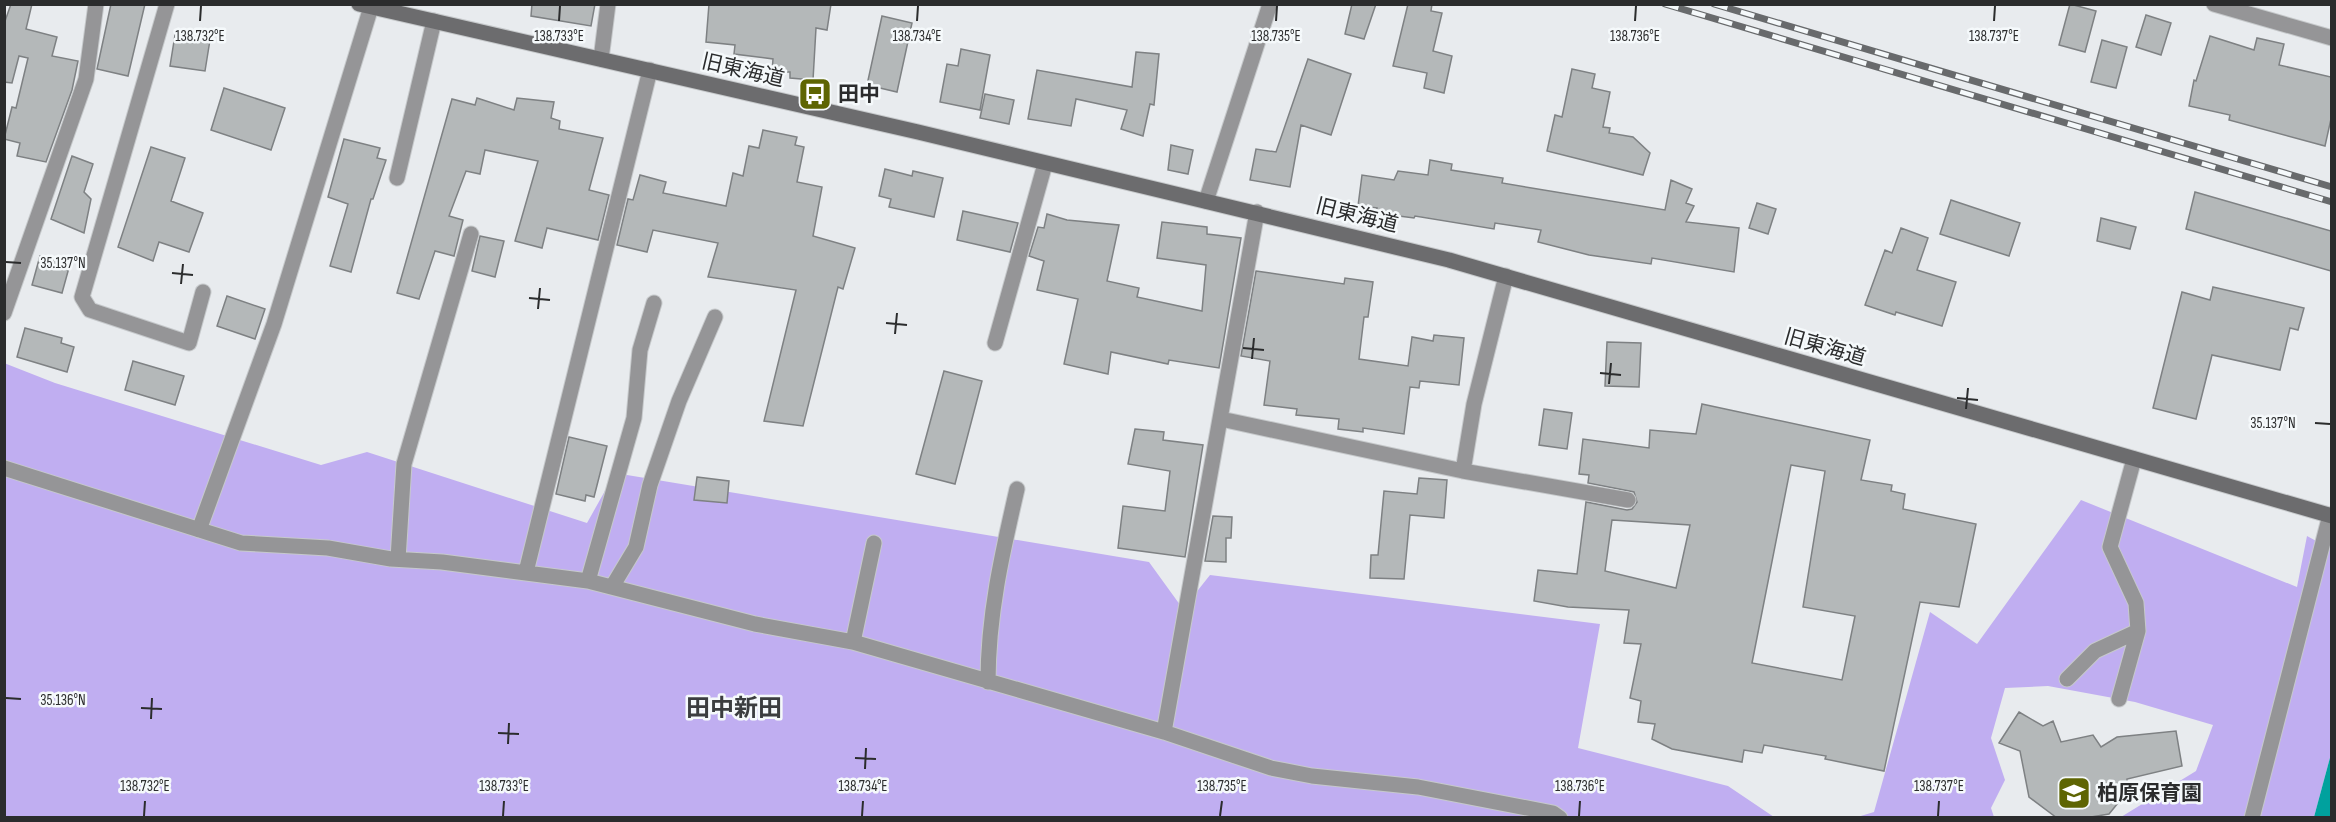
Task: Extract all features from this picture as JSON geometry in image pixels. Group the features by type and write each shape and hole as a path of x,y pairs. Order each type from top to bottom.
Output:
{"main road":[{"name":"旧東海道","path":"365,6 1257,212 1506,276 2331,516"}],"street":[{"path":"4,313 83,89 96,4"},
{"path":"167,4 82,297 90,310 189,343 203,292"},
{"path":"601,59 608,4"},
{"path":"1206,201 1270,4"},
{"path":"2214,4 2331,38"},
{"path":"199,530 274,324 365,6"},
{"path":"397,178 434,21"},
{"path":"526,572 650,70"},
{"path":"994,343 1045,164"},
{"path":"1164,732 1257,212"},
{"path":"398,560 404,464 471,234"},
{"path":"1463,471 1474,404 1506,276"},
{"path":"588,580 634,418 640,350 654,303"},
{"path":"612,587 636,547 650,485 679,401 715,317"},
{"path":"1221,419 1463,471 1628,500"},
{"path":"2119,699 2138,631 2136,603 2110,547 2134,459"},
{"path":"4,468 241,543 328,548 398,560 442,562 588,580 755,624 853,642 1164,732 1271,768 1312,776 1418,787 1553,813 1560,818"},
{"path":"988,682 988,641 995,584 1017,489"},
{"path":"2252,818 2331,516"},
{"path":"853,642 874,543"},
{"path":"2067,679 2095,651 2138,631"}],"shaded area":[{"path":"4,363 55,383 321,465 367,452 587,523 615,473 1149,562 1183,609 1210,575 1600,624 1578,748 1728,786 1774,817 5,817"},
{"path":"2081,500 2297,587 2307,536 2331,549 2331,754 2314,817 2121,817 2196,771 2213,725 2135,702 2048,686 2005,688 1991,738 2005,780 1991,808 1994,817 1854,818 1874,812 1930,612 1977,644"}],"water":[{"path":"2331,754 2331,817 2314,817"}],"building":[{"path":"11,4 32,4 26,29 57,37 52,56 78,61 72,90 46,162 17,156 20,143 4,139 12,107 16,108 28,58 19,56 12,83 4,82 4,24"},
{"path":"111,4 145,4 128,76 97,69"},
{"path":"532,4 595,4 591,26 531,16"},
{"path":"709,4 831,4 827,30 816,28 813,80 790,78 790,72 772,72 773,59 734,54 735,45 706,42"},
{"path":"1352,4 1376,4 1364,39 1345,34"},
{"path":"1408,4 1432,4 1431,11 1442,13 1433,51 1452,56 1444,93 1424,88 1427,73 1393,66"},
{"path":"2070,4 2096,11 2085,52 2059,45"},
{"path":"2146,15 2171,23 2161,55 2136,47"},
{"path":"882,16 912,23 897,92 867,85"},
{"path":"175,35 210,40 205,71 170,66"},
{"path":"2210,36 2254,50 2257,38 2284,44 2279,65 2331,77 2331,119 2325,146 2229,120 2230,115 2189,106 2194,80 2196,81"},
{"path":"2102,40 2127,47 2116,88 2091,82"},
{"path":"961,49 990,55 980,110 940,102 947,64 958,66"},
{"path":"1136,52 1159,54 1154,105 1150,104 1143,136 1121,129 1127,110 1076,99 1071,126 1028,119 1037,70 1132,87"},
{"path":"1308,59 1351,74 1331,135 1301,125 1290,187 1250,180 1256,149 1276,152"},
{"path":"1572,69 1595,74 1592,88 1610,92 1603,127 1610,128 1609,133 1633,137 1650,153 1643,175 1547,151 1555,115 1562,117"},
{"path":"224,88 285,108 271,150 211,130"},
{"path":"985,94 1014,100 1009,124 980,118"},
{"path":"477,98 514,110 517,98 554,102 551,118 560,121 559,129 603,138 589,190 609,195 598,240 547,228 542,248 515,241 538,161 485,150 480,174 466,171 449,216 463,220 454,256 435,251 419,299 397,293 452,99 475,105"},
{"path":"763,130 797,137 795,145 804,147 797,182 822,187 813,236 855,248 843,289 838,287 803,426 764,421 796,290 708,277 718,243 653,230 647,252 617,245 628,199 633,200 640,175 666,182 663,193 726,206 733,173 743,176 749,146 759,148"},
{"path":"344,139 380,148 377,158 386,160 373,199 371,199 351,272 330,266 348,204 328,197"},
{"path":"1171,145 1193,150 1188,174 1168,170"},
{"path":"151,147 185,158 171,201 203,213 189,252 159,242 153,261 118,247"},
{"path":"72,156 93,164 84,192 91,199 84,233 51,219"},
{"path":"1430,160 1452,164 1451,170 1503,178 1502,183 1665,210 1671,180 1692,189 1686,203 1694,206 1686,222 1739,228 1734,272 1652,258 1651,264 1589,255 1538,242 1541,230 1495,223 1494,229 1415,216 1414,218 1376,213 1377,208 1358,206 1362,175 1394,180 1398,171 1428,175"},
{"path":"885,169 912,176 913,171 943,178 934,217 889,207 891,199 879,196"},
{"path":"2195,192 2331,231 2331,271 2186,229"},
{"path":"1951,200 2020,223 2009,256 1940,234"},
{"path":"1757,203 1776,209 1768,234 1749,228"},
{"path":"963,211 1018,223 1010,252 957,240"},
{"path":"1047,214 1067,220 1119,225 1107,281 1139,288 1137,297 1202,311 1206,265 1157,258 1162,222 1207,227 1207,234 1241,238 1219,368 1169,360 1168,364 1111,352 1108,374 1064,364 1078,299 1037,290 1044,261 1029,256 1038,227 1044,228"},
{"path":"2101,218 2136,227 2130,249 2097,241"},
{"path":"1901,228 1928,238 1917,270 1956,282 1942,326 1865,305 1885,250 1892,253"},
{"path":"480,236 504,241 495,277 472,271"},
{"path":"40,256 70,264 62,293 32,285"},
{"path":"1256,271 1344,284 1345,278 1373,282 1368,317 1364,317 1359,359 1408,366 1412,337 1433,341 1434,335 1464,338 1459,385 1420,381 1419,388 1410,387 1404,434 1363,428 1363,432 1338,429 1339,419 1296,415 1297,409 1264,405 1270,361 1241,356"},
{"path":"2213,287 2304,308 2298,330 2290,328 2280,370 2212,355 2196,419 2153,408 2182,292 2210,300"},
{"path":"227,296 265,309 255,339 217,326"},
{"path":"25,328 62,338 61,343 74,347 67,372 17,357"},
{"path":"1607,342 1641,343 1639,387 1605,386"},
{"path":"133,361 184,376 175,405 125,390"},
{"path":"944,371 982,381 955,484 916,474"},
{"path":"1702,404 1870,440 1861,480 1892,485 1891,491 1905,494 1903,509 1976,524 1959,607 1920,602 1884,771 1825,759 1826,756 1764,745 1762,753 1744,750 1742,762 1672,749 1652,739 1655,724 1638,722 1641,701 1630,698 1641,644 1624,643 1629,610 1568,607 1534,601 1538,570 1577,574 1586,502 1627,510 1632,509 1637,502 1634,492 1588,483 1589,475 1579,474 1583,439 1649,448 1650,430 1696,434","holes":["1791,465 1825,471 1803,607 1855,616 1842,680 1752,663","1612,520 1690,525 1676,588 1605,571"]},
{"path":"1544,409 1572,413 1567,449 1539,445"},
{"path":"1135,429 1164,432 1163,440 1203,445 1185,557 1118,548 1123,506 1165,511 1170,471 1128,464"},
{"path":"569,437 607,446 594,497 586,495 585,501 556,494"},
{"path":"697,477 729,481 727,503 694,500"},
{"path":"1419,478 1447,480 1444,518 1410,515 1404,579 1370,578 1371,555 1378,555 1384,491 1417,494"},
{"path":"1213,516 1232,517 1231,538 1226,538 1226,562 1205,561"},
{"path":"2019,712 2043,726 2053,721 2061,742 2093,735 2101,747 2117,737 2176,731 2182,766 2127,779 2127,792 2109,814 2085,818 2057,818 2029,797 2020,751 1999,743"}],"railway":[{"path":"1665,4 2332,202"},
{"path":"1714,4 2332,187"}],"place":[{"name":"田中","path":"815,94"},
{"name":"柏原保育園","path":"2074,793"}],"district":[{"name":"田中新田","path":"734,708"}]}
